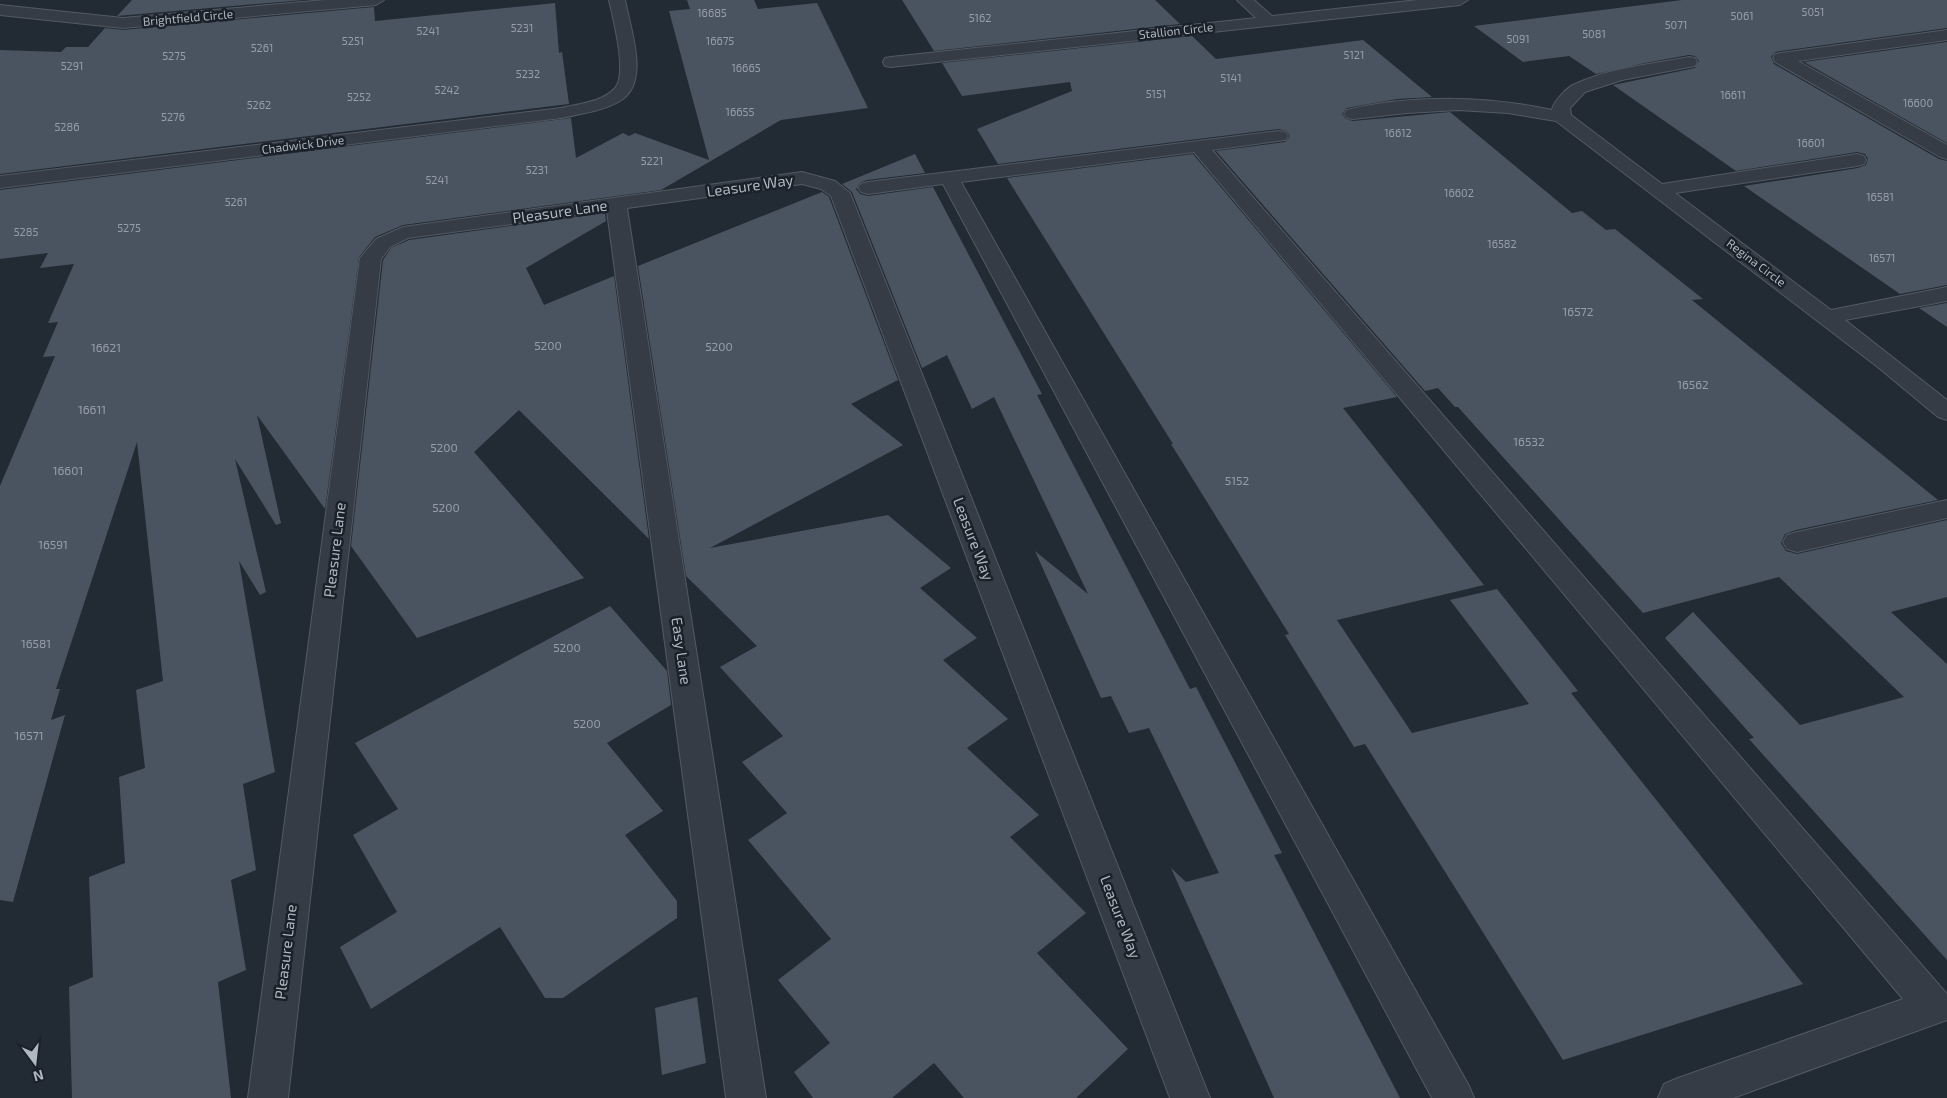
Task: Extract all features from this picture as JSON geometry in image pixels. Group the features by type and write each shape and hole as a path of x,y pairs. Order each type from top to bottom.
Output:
{"street":[{"name":"Brightfield Circle","path":"0,10 123,23 376,0"},
{"name":"Chadwick Drive","path":"0,182 561,113 606,102 626,88 629,75 617,0"},
{"path":"1245,0 1269,21"},
{"name":"Stallion Circle","path":"891,62 1460,0"},
{"path":"1947,35 1781,58 1947,153"},
{"path":"1353,114 1417,105 1461,103 1498,105 1562,117 1561,107 1579,88 1618,76 1689,62"},
{"name":"Regina Circle","path":"1562,117 1827,317 1947,412"},
{"path":"868,188 1279,136"},
{"path":"1199,146 1934,1007 1728,1091 1678,1098"},
{"path":"1659,190 1857,160"},
{"name":"Leasure Way","path":"616,204 802,178 828,184 840,193 1190,1098"},
{"path":"949,178 1454,1098"},
{"name":"Pleasure Lane","path":"268,1098 371,258 383,243 403,233 616,204"},
{"name":"Easy Lane","path":"616,204 746,1098"},
{"path":"1827,317 1947,294"},
{"path":"1797,542 1947,509"}],"building":[{"path":"132,0 304,0 117,16"},
{"path":"687,0 754,0 758,9 817,3 868,108 781,120 661,190 403,225 375,237 359,257 325,509 257,415 281,523 276,525 235,459 266,592 260,595 239,561 275,772 243,784 256,870 231,880 246,970 218,982 231,1098 72,1098 69,987 93,977 89,877 125,863 119,777 145,768 136,690 163,681 137,442 56,689 60,689 51,720 65,715 13,902 0,900 0,486 55,356 43,357 58,322 48,323 74,264 40,268 48,253 0,259 0,190 571,118 576,158 623,133 629,136 635,133 709,160 669,11 690,9"},
{"path":"902,0 1155,0 1180,24 934,51"},
{"path":"1682,0 1947,0 1947,28 1781,51 1775,52 1771,57 1774,64 1939,159 1947,161 1947,285 1900,294 1744,186 1858,168 1866,165 1868,159 1865,154 1857,152 1736,171 1613,85 1695,68 1699,61 1695,56 1689,55 1645,63 1596,74 1569,56 1523,62 1474,26"},
{"path":"555,3 559,53 562,52 569,104 0,174 0,50 61,52 66,47 88,47 105,28 123,30 374,7 375,21"},
{"path":"1192,36 1216,59 1363,40 1432,97 1397,99 1347,108 1342,114 1346,119 1353,121 1450,112 1572,213 1582,211 1606,230 1615,229 1703,299 1692,300 1938,500 1796,530 1785,534 1781,543 1786,551 1797,554 1947,520 1947,597 1891,612 1947,664 1947,960 1749,739 1754,738 1665,638 1693,612 1800,725 1904,697 1779,577 1643,613 1458,407 1455,407 1438,388 1425,391 1216,151 1285,142 1290,136 1286,131 1279,129 998,164 977,129 1072,91 1070,82 962,96 942,63"},
{"path":"1947,42 1947,143 1804,62"},
{"path":"915,154 925,173 867,180 860,183 856,189 860,194 868,196 933,187 1042,394 1037,395 1190,689 1196,687 1282,853 1274,855 1400,1098 1274,1098 1171,868 1186,882 1219,873 1149,728 1129,733 1111,696 1101,698 1035,551 1088,594 994,397 972,409 947,355 922,368 852,192 842,184"},
{"path":"1193,154 1397,397 1343,408 1484,585 1337,620 1412,733 1529,704 1450,600 1497,589 1578,691 1571,693 1803,984 1563,1060 1365,744 1354,747 1285,635 1289,634 1007,178"},
{"path":"822,192 829,197 898,380 851,404 903,445 710,548 888,515 951,568 920,588 977,638 943,660 1008,719 967,748 1039,815 1010,837 1086,913 1037,953 1128,1049 1076,1098 964,1098 934,1063 892,1098 813,1098 794,1072 830,1043 778,980 831,939 748,840 787,813 742,762 783,736 720,667 757,646 686,576 638,266"},
{"path":"605,213 606,221 526,268 544,305 614,276 649,539 519,410 474,452 584,578 417,638 351,546 383,260 391,248 409,240"},
{"path":"1947,303 1947,327 1919,308"},
{"path":"610,606 667,671 671,705 607,743 663,811 625,835 677,901 677,918 563,998 545,998 500,927 371,1009 340,947 397,912 353,835 398,809 355,743"},
{"path":"697,997 706,1063 662,1075 655,1008"}]}
